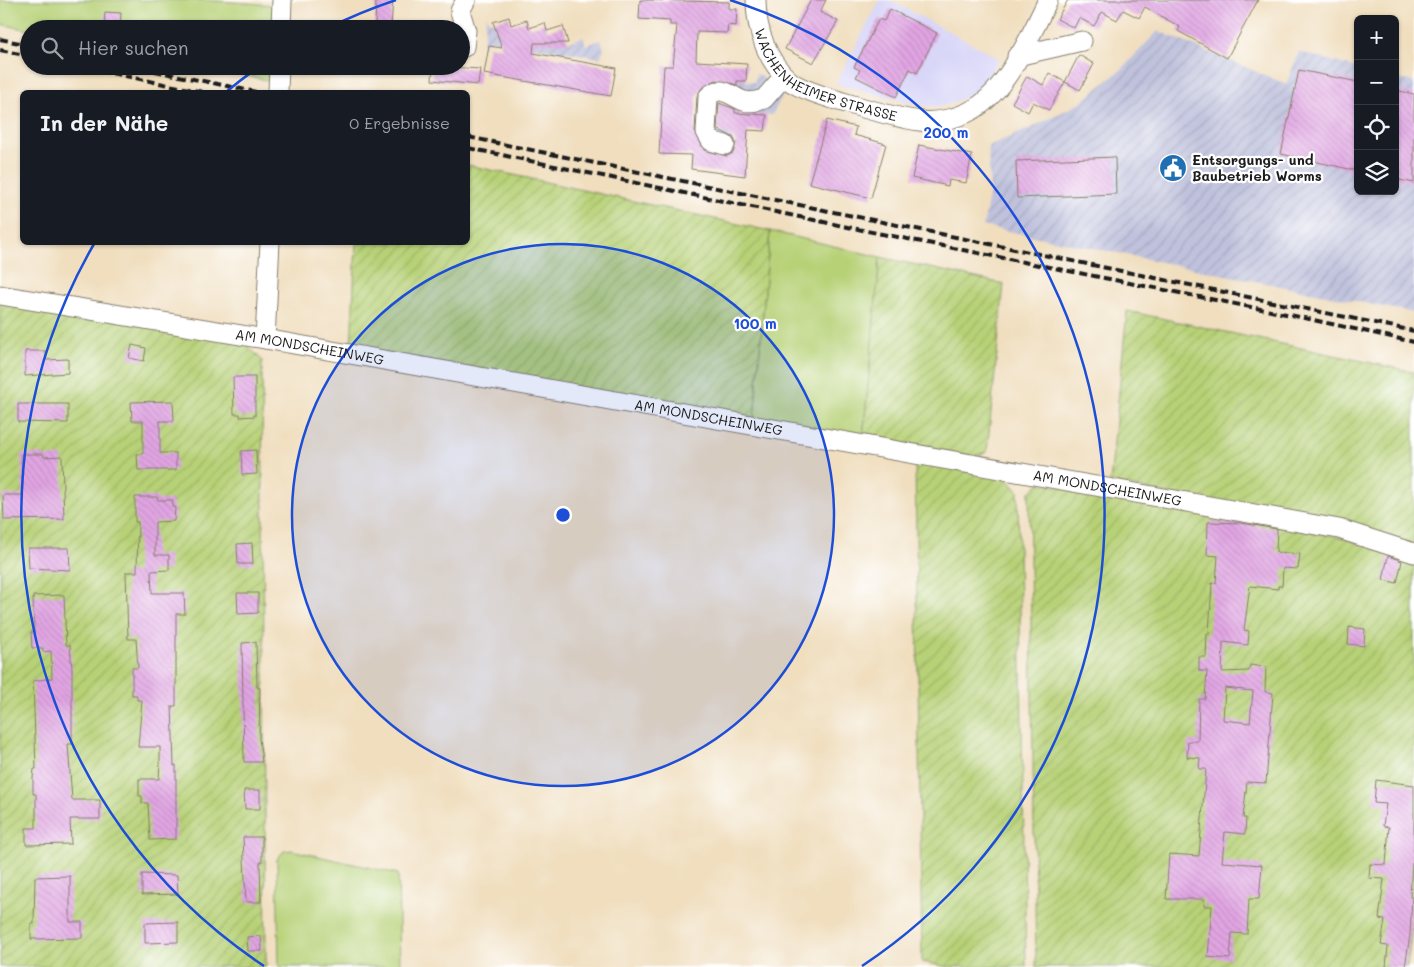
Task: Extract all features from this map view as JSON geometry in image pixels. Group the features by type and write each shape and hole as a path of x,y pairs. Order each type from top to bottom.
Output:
{"street":[{"path":"281,20 282,0"},
{"path":"463,20 460,11 466,0"},
{"name":"WACHENHEIMER STRASSE","path":"756,0 759,24 767,52 784,76 797,87 827,97 920,121 959,116 974,109 987,99 999,86 1048,0"},
{"path":"1017,56 1082,41"},
{"path":"278,90 279,75"},
{"path":"725,145 711,141 706,132 708,97 712,93 721,91 731,92 746,102 764,99 784,76"},
{"path":"265,339 270,245"},
{"name":"AM MONDSCHEINWEG","path":"0,295 265,339 1339,529 1371,538 1414,554"}],"shaded area":[{"path":"880,0 889,0 999,58 987,79 970,95 948,105 936,107 913,104 836,84"},
{"path":"486,15 488,20 493,22 496,30 514,33 565,34 568,42 583,37 586,45 601,40 604,49 600,58 493,40 487,42 483,48"},
{"name":"Entsorgungs- und Baubetrieb Worms","path":"1158,31 1286,84 1299,52 1354,67 1354,195 1399,195 1399,79 1414,82 1414,313 983,226 990,191 988,146 1031,128 1080,103 1122,69"},
{"path":"756,74 761,75 783,95 772,115 735,113 735,102 719,100 718,106 712,105 711,127 716,132 733,133 731,159 699,154 704,77 755,82"}],"green space":[{"path":"0,0 203,0 276,5 275,20 20,20 20,28 0,24"},
{"path":"242,75 271,75 271,81"},
{"path":"470,165 770,231 754,419 351,347 356,245 470,245"},
{"path":"770,231 880,257 863,438 754,419"},
{"path":"880,257 1004,284 987,452 970,457 863,438"},
{"path":"0,300 245,343 262,360 266,967 0,967"},
{"path":"1127,311 1414,372 1414,545 1110,482"},
{"path":"915,462 1007,478 1018,491 1026,967 947,967 922,962"},
{"path":"1039,483 1340,537 1414,561 1414,911 1407,967 1036,967 1029,493"},
{"path":"291,850 398,874 400,967 279,967 277,859 284,851"}],"building":[{"path":"376,0 393,0 391,20 375,20"},
{"path":"640,0 729,2 729,9 737,9 736,26 728,25 727,33 697,32 696,61 747,64 746,81 737,81 737,85 716,80 701,89 697,96 695,131 704,150 727,156 733,153 736,143 733,137 717,129 719,103 735,109 735,113 767,115 765,131 748,130 745,176 691,169 692,155 659,154 664,66 673,66 677,25 670,25 670,21 639,19"},
{"path":"811,0 826,0 820,12 838,21 813,63 785,49"},
{"path":"1068,0 1258,0 1227,58 1178,31 1180,27 1145,7 1139,18 1123,10 1117,20 1102,12 1094,26 1079,18 1074,28 1057,19"},
{"path":"890,9 937,33 917,73 910,69 896,97 856,77 860,70 854,67 879,19 884,21"},
{"path":"105,12 121,13 121,20 105,20"},
{"path":"509,17 511,25 527,20 529,28 545,23 547,31 563,26 568,43 534,43 533,53 616,68 611,96 484,74 489,46 502,48 493,22"},
{"path":"1079,55 1094,64 1080,90 1065,82"},
{"path":"470,68 480,69 478,85 432,80 432,75 470,75"},
{"path":"1299,70 1354,81 1354,170 1281,154"},
{"path":"1049,73 1065,82 1049,110 1033,102 1028,112 1012,103 1027,76 1043,85"},
{"path":"1399,91 1414,94 1414,183 1399,180"},
{"path":"827,120 856,127 854,135 886,144 871,198 809,183"},
{"path":"919,145 972,155 966,183 949,180 948,186 912,178"},
{"path":"1115,157 1116,194 1017,198 1016,161"},
{"path":"132,345 146,348 144,361 129,358"},
{"path":"25,351 46,351 46,360 68,359 68,373 25,376"},
{"path":"233,377 255,377 255,416 240,417 240,414 234,414"},
{"path":"173,401 174,421 160,421 160,453 176,453 176,470 138,470 137,454 143,454 143,421 132,421 131,402"},
{"path":"18,404 68,404 68,423 18,422"},
{"path":"256,450 257,474 242,475 241,451"},
{"path":"21,454 43,454 44,457 62,456 64,519 4,520 3,495 23,495"},
{"path":"135,497 157,497 158,500 173,500 172,507 175,507 174,521 155,522 155,555 169,555 169,570 151,571 152,593 184,593 185,614 176,614 176,706 172,706 174,766 176,765 176,839 150,840 148,803 142,803 142,796 139,796 139,779 159,779 160,747 138,747 142,700 137,700 137,695 132,695 132,668 138,668 136,639 128,639 126,572 137,572 138,522 135,522"},
{"path":"1208,522 1241,523 1277,529 1276,552 1300,554 1298,569 1283,568 1282,586 1278,586 1278,589 1250,586 1244,630 1249,631 1248,645 1223,642 1222,672 1249,671 1250,665 1266,667 1265,692 1273,693 1266,783 1247,782 1243,818 1246,818 1245,834 1225,832 1222,862 1262,865 1259,899 1249,899 1247,934 1232,933 1230,959 1208,957 1212,906 1204,906 1204,899 1166,899 1169,854 1199,856 1206,769 1199,769 1200,758 1187,757 1188,741 1198,741 1199,699 1205,699 1207,671 1199,671 1199,657 1206,657 1212,583 1216,583 1218,556 1207,555","holes":["1225,688 1253,691 1250,723 1223,720"]},
{"path":"252,543 253,564 238,564 237,544"},
{"path":"28,548 69,548 70,570 29,568"},
{"path":"1388,556 1402,561 1397,583 1383,580"},
{"path":"237,593 258,593 258,613 238,614"},
{"path":"64,595 66,645 70,645 72,669 72,744 68,744 72,800 100,800 100,819 70,819 71,844 26,845 26,828 36,828 36,794 33,794 34,769 36,769 33,681 52,678 51,651 43,652 43,648 32,648 31,632 34,632 33,596"},
{"path":"1349,627 1365,629 1364,646 1348,644"},
{"path":"256,642 257,687 260,688 259,738 262,762 244,762 242,643"},
{"path":"1376,780 1414,785 1414,864 1412,863 1410,935 1405,967 1386,967 1388,946 1381,945 1385,920 1379,919 1384,879 1369,878 1370,864 1386,865 1389,827 1383,826 1386,804 1374,803"},
{"path":"244,790 260,790 260,809 245,809"},
{"path":"243,837 262,837 262,862 260,862 261,902 246,902"},
{"path":"142,874 177,875 178,894 142,895"},
{"path":"70,876 70,922 82,922 82,938 31,939 31,924 34,924 35,877"},
{"path":"178,922 178,942 145,943 145,923"},
{"path":"261,936 262,951 248,951 247,937"}],"railway":[{"path":"0,39 20,43"},
{"path":"0,50 20,54"},
{"path":"121,75 193,90"},
{"path":"174,75 246,90"},
{"path":"470,137 1414,331"},
{"path":"470,148 867,231 1286,314 1414,342"}],"place":[{"name":"Entsorgungs- und Baubetrieb Worms","path":"1173,168"}]}
